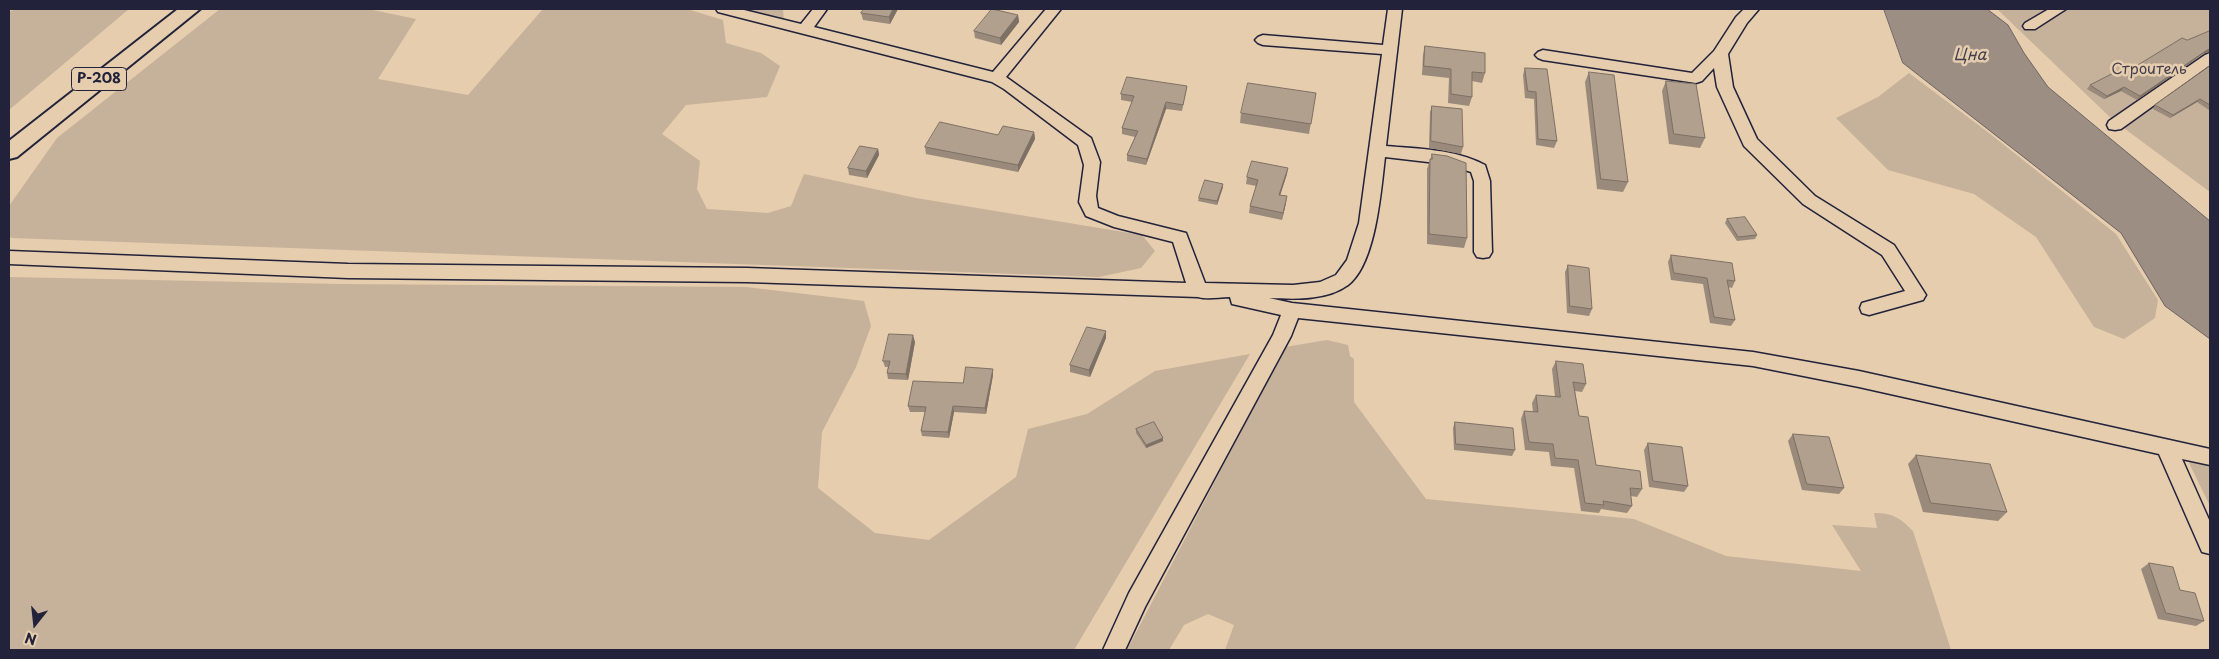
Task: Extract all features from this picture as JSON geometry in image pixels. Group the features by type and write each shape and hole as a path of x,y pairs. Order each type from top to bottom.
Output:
{"main road":[{"name":"Р-208","path":"9,152 190,9"}],"street":[{"path":"724,9 998,78 1010,85 1085,142 1091,154 1092,167 1087,199 1092,212 1114,221 1180,237 1198,290"},
{"path":"804,30 820,9"},
{"path":"998,78 1054,9"},
{"path":"9,258 348,270 747,275 1293,292 1323,289 1342,280 1355,262 1368,223 1395,9"},
{"path":"1543,55 1696,78 1720,54 1741,20 1752,9"},
{"path":"2030,26 2059,9"},
{"path":"1264,40 1390,50"},
{"path":"1720,54 1725,87 1750,142 1808,200 1888,250 1917,296 1870,308"},
{"path":"2115,125 2210,58"},
{"path":"1377,151 1458,161 1472,164 1479,169 1482,181 1483,252"},
{"path":"1198,290 1292,310 1753,359 1859,379 2210,457"},
{"path":"1114,650 1137,600 1282,336 1292,310"},
{"path":"2166,447 2210,545"}],"green space":[{"path":"15,9 129,9 9,110 9,12"},
{"path":"220,9 368,9 416,19 378,79 468,95 543,9 687,9 723,20 726,43 761,53 780,66 767,97 686,105 662,134 700,161 697,189 707,209 768,213 791,206 804,174 916,198 1142,235 1155,251 1141,268 1099,277 12,238 9,236 9,206 57,138"},
{"path":"729,9 783,9 784,21"},
{"name":"Строитель","path":"1997,9 2210,9 2210,192 2113,120"},
{"path":"1909,73 1989,133 2116,234 2158,300 2155,318 2124,339 2094,327 2036,237 1974,194 1888,170 1836,118 1878,97"},
{"path":"9,277 340,284 746,287 864,301 871,326 856,367 822,432 818,488 875,533 929,540 1016,477 1028,429 1087,414 1155,371 1250,354 1074,650 9,650"},
{"path":"1327,340 1348,345 1350,356 1354,359 1354,402 1426,499 1634,519 1726,556 1861,571 1832,525 1877,528 1874,513 1891,515 1913,531 1951,650 1225,650 1234,625 1208,614 1184,625 1169,650 1127,650 1285,347"},
{"path":"2196,459 2210,462 2210,506 2189,463"}],"water":[{"name":"Цна","path":"1884,9 1987,9 2008,25 2024,53 2048,87 2210,221 2210,339 2165,306 2121,233 1903,63"}],"building":[{"path":"864,9 893,9 889,17 861,13"},
{"path":"992,9 1018,15 1000,38 974,31"},
{"path":"2210,31 2210,49 2140,96 2124,87 2107,96 2090,85 2129,65 2133,68 2182,38 2187,40"},
{"path":"1425,46 1485,53 1485,73 1472,72 1472,97 1451,94 1451,69 1424,66"},
{"path":"2210,66 2210,105 2200,99 2173,115 2155,105"},
{"path":"1525,68 1547,69 1557,141 1538,139 1536,92 1528,91"},
{"path":"1589,72 1614,75 1628,182 1601,179"},
{"path":"1127,77 1187,86 1183,105 1166,102 1147,159 1127,155 1138,131 1122,128 1134,96 1121,94"},
{"path":"1666,81 1696,84 1705,138 1674,134"},
{"path":"1248,83 1316,93 1311,124 1241,113"},
{"path":"1432,106 1462,109 1463,147 1431,141"},
{"path":"940,122 998,135 1003,126 1034,132 1018,165 925,147"},
{"path":"860,146 878,149 866,171 848,168"},
{"path":"1432,154 1447,156 1466,163 1467,238 1429,234 1430,159 1432,159"},
{"path":"1252,161 1288,168 1279,195 1287,196 1283,213 1250,206 1258,180 1247,177"},
{"path":"1205,180 1223,184 1217,201 1199,198"},
{"path":"1745,217 1757,235 1738,237 1727,219"},
{"path":"1671,255 1732,263 1735,281 1727,280 1735,320 1714,317 1707,278 1674,273"},
{"path":"1568,265 1589,268 1592,309 1570,306"},
{"path":"1087,327 1106,331 1089,370 1070,365"},
{"path":"889,334 913,335 906,374 887,373 890,361 883,361"},
{"path":"1556,361 1583,364 1586,384 1573,382 1579,416 1588,417 1596,465 1640,471 1642,489 1630,488 1632,506 1603,501 1604,505 1585,503 1578,460 1555,458 1553,444 1529,442 1524,411 1538,412 1536,395 1560,397"},
{"path":"966,367 993,369 985,408 953,406 948,432 921,431 926,407 908,406 913,381 963,383"},
{"path":"1154,422 1163,438 1146,445 1136,429"},
{"path":"1455,422 1513,428 1515,450 1456,444"},
{"path":"1793,434 1829,437 1844,488 1807,484"},
{"path":"1648,443 1682,447 1688,486 1653,481"},
{"path":"1916,455 1990,464 2007,512 1931,503"},
{"path":"2149,563 2173,567 2180,590 2195,593 2204,621 2166,613"}]}
